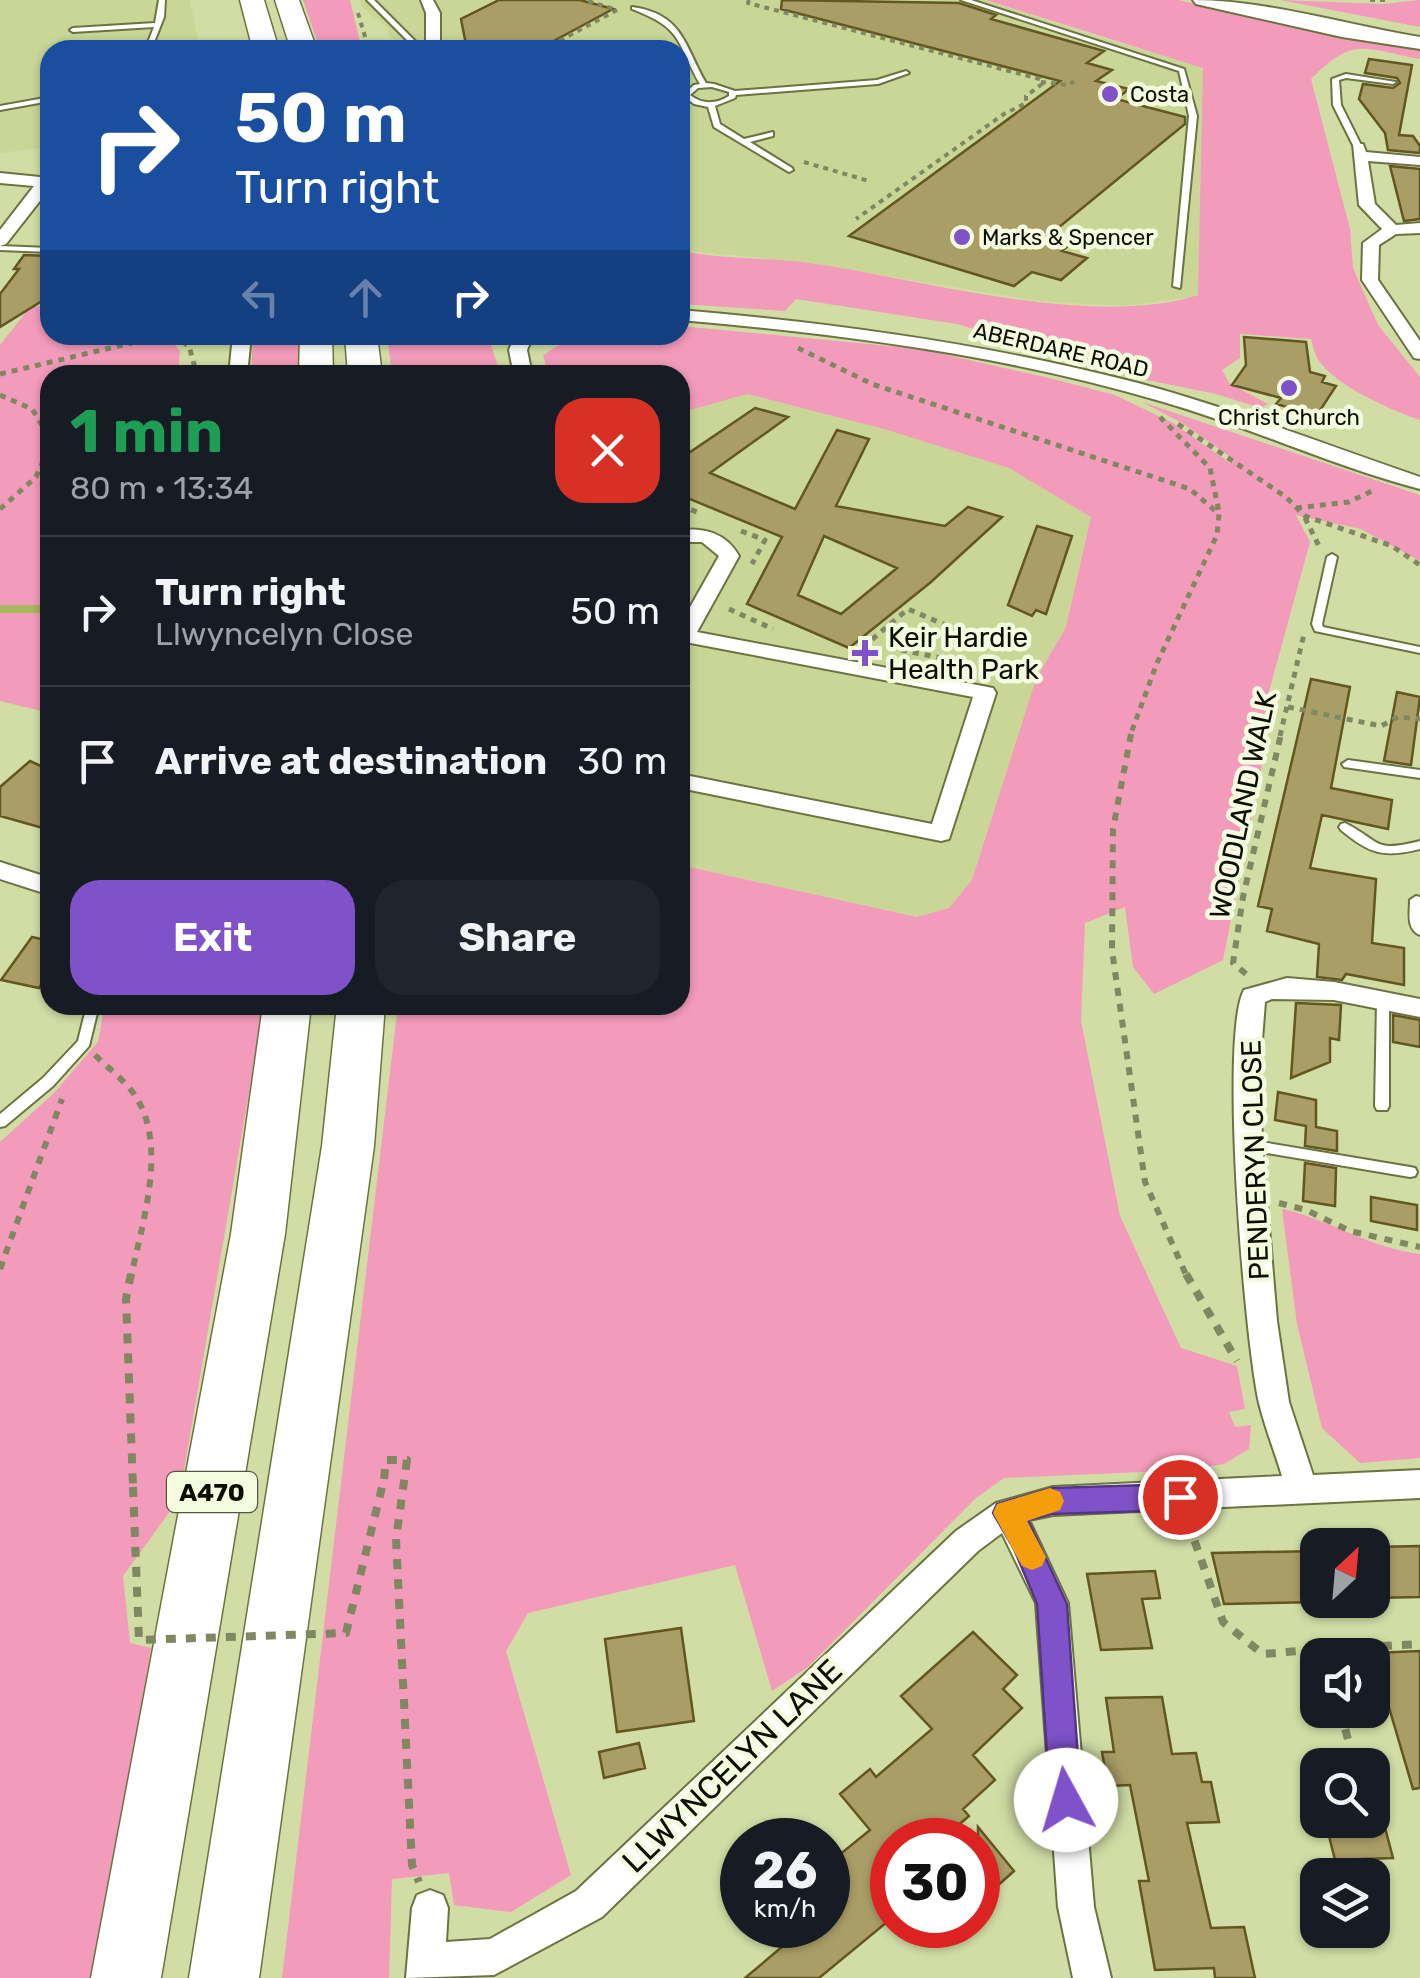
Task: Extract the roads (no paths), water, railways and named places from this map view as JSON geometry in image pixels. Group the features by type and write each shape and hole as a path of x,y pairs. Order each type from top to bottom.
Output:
{"highway":[{"path":"252,0 263,40"},
{"path":"287,0 301,40"},
{"name":"A470","path":"126,1978 258,1234 286,1015"},
{"name":"A470","path":"224,1978 348,1146 360,1015"}],"main road":[{"path":"1203,0 1342,31 1420,43"},
{"path":"1250,0 1420,33"}],"street":[{"path":"432,40 430,6 445,0"},
{"path":"1392,230 1367,205 1359,152 1420,162"},
{"path":"0,178 40,181"},
{"path":"0,245 40,191"},
{"path":"1420,228 1392,230 1371,243 1370,280 1420,354"},
{"name":"ABERDARE ROAD","path":"690,316 863,332 1065,370 1209,411 1420,483"},
{"path":"690,537 710,538 722,545 729,556 690,622"},
{"path":"690,637 984,693 941,833 690,783"},
{"path":"0,870 40,884"},
{"name":"PENDERYN CLOSE","path":"1302,1490 1267,1367 1248,1145 1247,1065 1253,997 1263,989 1286,986 1382,1002"},
{"path":"1382,1002 1420,1008"},
{"path":"1092,1978 1076,1907 1058,1729 1052,1604 1025,1541 1007,1513 1052,1501 1420,1484"},
{"name":"LLWYNCELYN LANE","path":"430,1908 425,1970 494,1957 589,1904 985,1524 1007,1513"}],"lane":[{"path":"152,40 162,0"},
{"path":"370,0 411,40"},
{"path":"964,0 1182,70 1194,116 1176,286"},
{"path":"634,8 659,16 684,40"},
{"path":"74,30 158,25"},
{"path":"690,53 704,85"},
{"path":"690,89 720,86 734,93 857,84 890,80 906,73"},
{"path":"1359,152 1337,105 1335,80 1346,76 1392,82"},
{"path":"690,101 711,104 730,100 734,93"},
{"path":"0,108 40,101"},
{"path":"711,104 718,125 789,170"},
{"path":"742,142 770,134"},
{"path":"0,245 40,249"},
{"path":"1332,557 1316,624 1319,629 1420,650"},
{"path":"1348,764 1420,774"},
{"path":"1345,828 1370,849 1397,851 1420,845"},
{"path":"1416,900 1416,926 1420,931"},
{"path":"1382,1002 1382,1106"},
{"path":"0,1122 48,1082 84,1043 90,1015"},
{"path":"1248,1145 1410,1172"}],"waterway":[{"path":"0,609 40,609"}],"place":[{"name":"Costa","path":"1110,94"},
{"name":"Marks & Spencer","path":"962,237"},
{"name":"Christ Church","path":"1289,388"},
{"name":"Keir Hardie Health Park","path":"865,653"}]}
